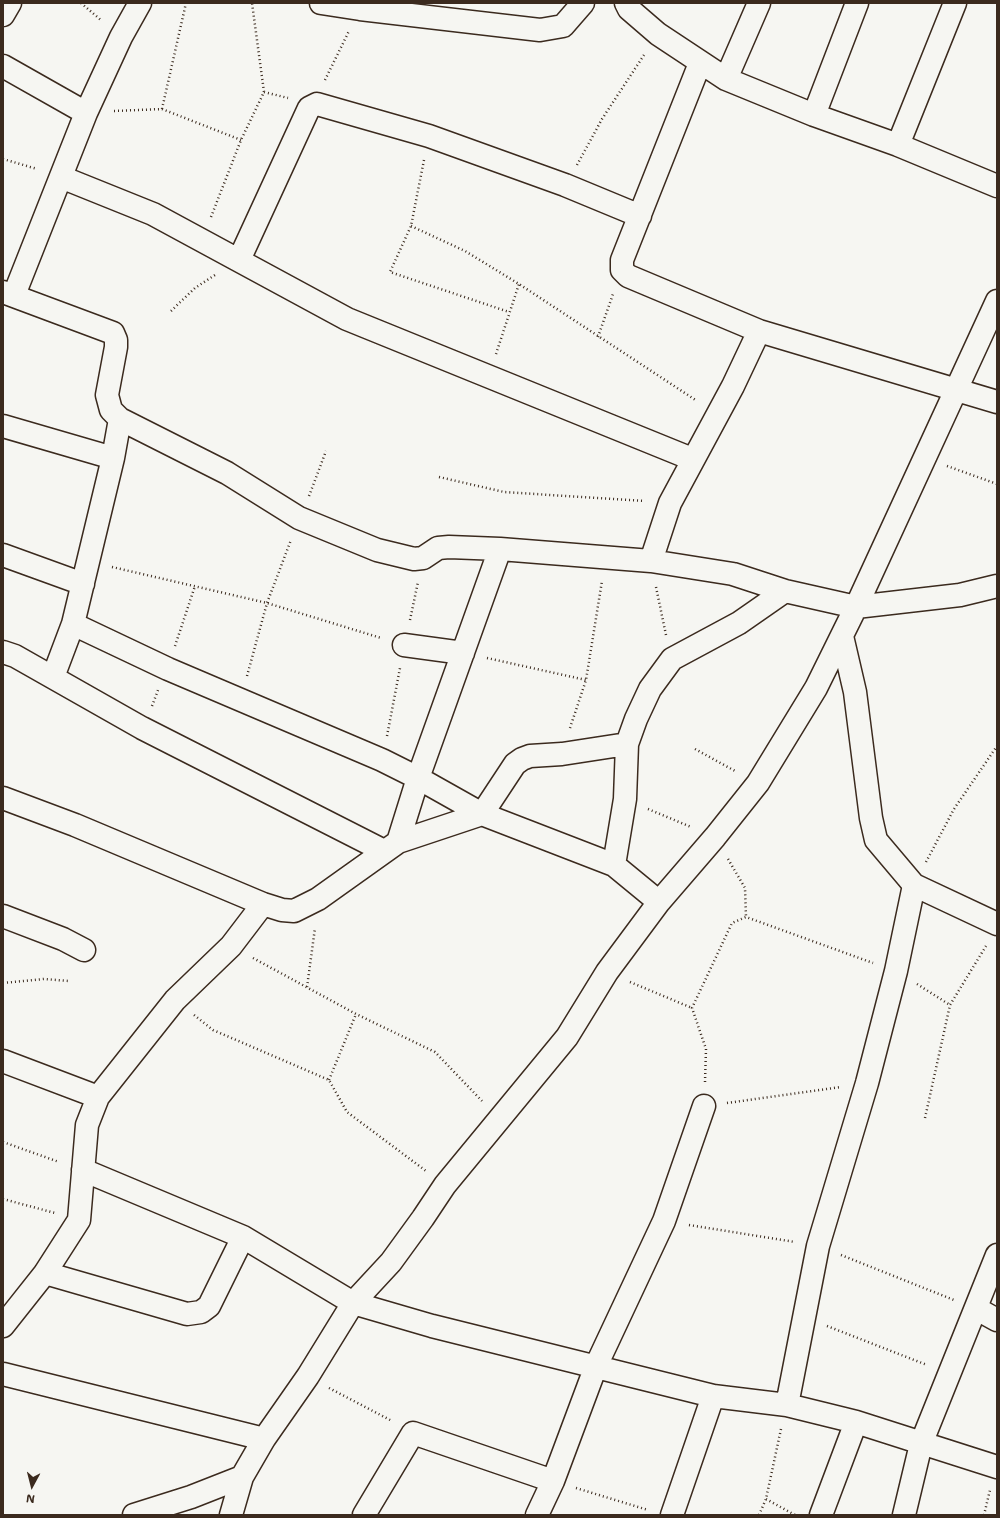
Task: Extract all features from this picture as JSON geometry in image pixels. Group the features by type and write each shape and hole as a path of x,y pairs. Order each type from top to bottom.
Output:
{"street":[{"path":"3,15 10,3"},
{"path":"140,3 121,37 86,113 61,177 9,294 113,333 116,340 116,347 107,395 111,410 120,419 227,473 299,518 378,550 414,559 423,558 438,548 500,548 651,561 733,574 785,591 856,607 960,594 997,586"},
{"path":"321,3 540,30 562,26 584,3"},
{"path":"726,79 759,3"},
{"path":"814,115 858,3"},
{"path":"898,145 955,3"},
{"path":"629,5 658,34 726,79 814,115 898,145 997,186"},
{"path":"700,63 622,260 622,270 628,276 759,331 958,389 997,402"},
{"path":"3,66 86,113"},
{"path":"239,260 309,108 313,105 322,104 429,136 565,185 640,216"},
{"path":"61,177 153,214 348,319 692,459"},
{"path":"231,1515 242,1477 264,1439 308,1376 353,1303 407,1241 445,1185 500,1120 567,1036 607,972 659,902 715,837 758,783 816,688 842,636 924,458 958,389 997,301"},
{"path":"651,561 670,503 692,459 718,414 759,331"},
{"path":"53,678 73,624 113,458 120,419"},
{"path":"3,426 113,458"},
{"path":"391,847 418,778 500,548"},
{"path":"3,555 82,584"},
{"path":"614,865 625,799 627,744 636,719 650,689 672,659 739,624 785,591"},
{"path":"73,624 168,669 382,760 418,778 482,814 614,865 659,902"},
{"path":"842,636 855,692 871,818 876,840 914,885 993,932"},
{"path":"404,645 463,653"},
{"path":"3,652 15,656 142,728 391,847"},
{"path":"3,798 75,825 263,904 282,910 294,911 318,899 391,847 482,814 515,764 530,756 562,754 627,744"},
{"path":"787,1405 818,1246 867,1083 896,971 914,885"},
{"path":"3,1326 45,1274 78,1220 88,1125 98,1097 175,1000 231,946 263,904"},
{"path":"3,916 63,939 84,950"},
{"path":"3,1061 98,1097"},
{"path":"537,1515 553,1481 596,1366 664,1221 704,1106"},
{"path":"83,1170 243,1237 353,1303 432,1326 713,1396 787,1405 856,1422 997,1467"},
{"path":"45,1274 187,1314 201,1312 209,1306 243,1237"},
{"path":"904,1515 922,1444 977,1309 997,1255"},
{"path":"977,1309 997,1320"},
{"path":"3,1374 264,1439"},
{"path":"672,1515 713,1396"},
{"path":"821,1515 856,1422"},
{"path":"364,1515 413,1433 553,1481"},
{"path":"134,1515 191,1497 242,1477"}],"path":[{"path":"162,109 186,3"},
{"path":"203,240 241,140 264,92 252,3"},
{"path":"313,105 360,9"},
{"path":"565,185 602,120 658,34"},
{"path":"86,113 162,109 241,140"},
{"path":"429,136 411,226 390,272 509,312"},
{"path":"3,159 61,177"},
{"path":"411,226 465,251 519,284 718,414"},
{"path":"171,311 195,288 239,260"},
{"path":"598,337 622,270"},
{"path":"490,376 519,284"},
{"path":"241,700 267,603 326,451"},
{"path":"924,458 997,484"},
{"path":"439,477 504,492 670,503"},
{"path":"562,754 586,680 606,557"},
{"path":"382,760 404,645 423,558"},
{"path":"88,561 267,603 404,645"},
{"path":"651,561 672,659"},
{"path":"142,728 168,669 195,586"},
{"path":"463,653 586,680"},
{"path":"914,885 954,809 997,746"},
{"path":"695,749 758,783"},
{"path":"625,799 715,837 745,888 746,917"},
{"path":"307,987 318,899"},
{"path":"867,1083 704,1106 706,1049 692,1008 732,923 746,917 896,971 950,1005"},
{"path":"925,1118 950,1005 993,932"},
{"path":"231,946 356,1014 435,1052 500,1120"},
{"path":"607,972 692,1008"},
{"path":"3,982 44,979 70,981"},
{"path":"175,1000 213,1030 329,1080 348,1112 445,1185"},
{"path":"329,1080 356,1014"},
{"path":"3,1142 83,1170"},
{"path":"3,1199 78,1220"},
{"path":"664,1221 818,1246 977,1309"},
{"path":"804,1317 857,1336 949,1375"},
{"path":"308,1376 413,1433"},
{"path":"759,1515 766,1499 787,1405"},
{"path":"553,1481 650,1510"},
{"path":"766,1499 794,1515"}]}
